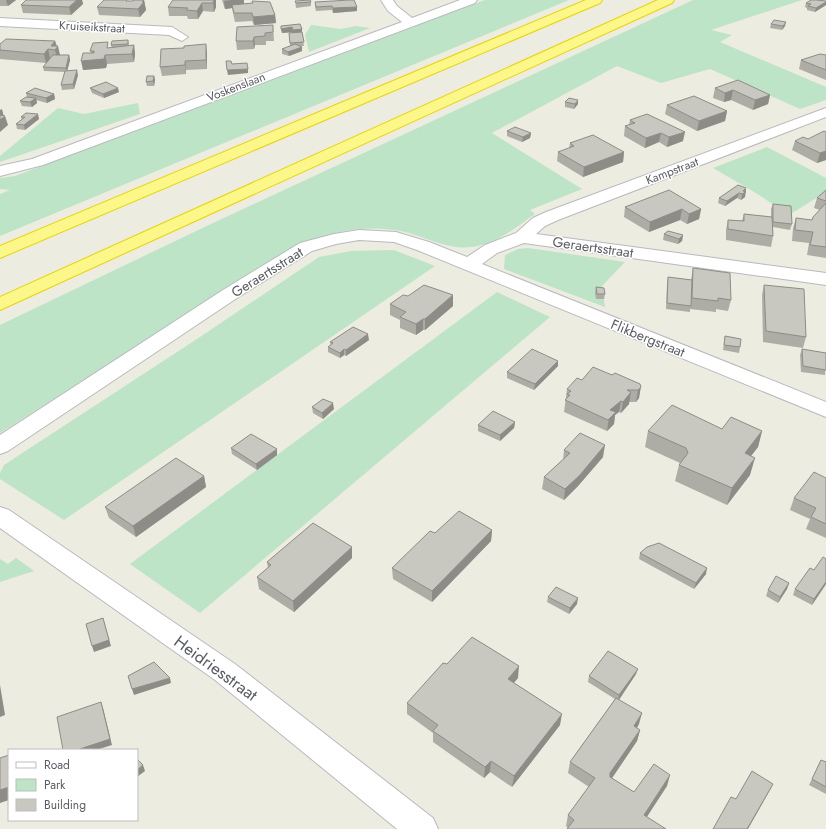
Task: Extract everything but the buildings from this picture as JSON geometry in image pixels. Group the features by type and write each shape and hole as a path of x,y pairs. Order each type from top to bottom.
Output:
{"highway":[{"path":"0,253 596,0"},
{"path":"0,304 668,0"}],"street":[{"path":"387,0 392,8 410,22"},
{"name":"Voskenslaan","path":"0,171 37,162 471,0"},
{"name":"Kruiseikstraat","path":"0,22 172,31 182,37"},
{"name":"Kampstraat","path":"522,237 539,222 552,216 826,112"},
{"name":"Geraertsstraat","path":"0,446 230,294 306,247 334,239 359,235 396,237 470,264 491,249 522,237 826,279"},
{"name":"Flikbergstraat","path":"470,264 826,410"},
{"name":"Heidriesstraat","path":"1,518 225,672 422,829"}],"green space":[{"path":"485,0 569,0 0,236 0,194 10,190 0,189 0,178 15,176"},
{"path":"693,0 802,0 711,30 732,35 720,42 826,87 826,100 800,109 710,69 661,83 617,66 492,133 582,189 530,210 535,214 505,235 480,246 462,247 444,245 401,231 374,228 347,230 322,236 296,245 0,433 0,325 213,223"},
{"path":"311,25 341,29 356,26 370,28 309,52 305,35"},
{"path":"138,103 140,114 0,162 0,156 58,108 84,114"},
{"path":"767,147 826,178 826,192 789,215 756,193 713,168"},
{"path":"528,248 625,262 602,286 605,307 504,269 505,255 518,249"},
{"path":"394,250 435,266 64,520 0,479 0,473 4,465 319,257 351,251"},
{"path":"497,292 550,317 200,613 130,564"},
{"path":"16,558 34,571 0,582 0,559 8,564"}]}
